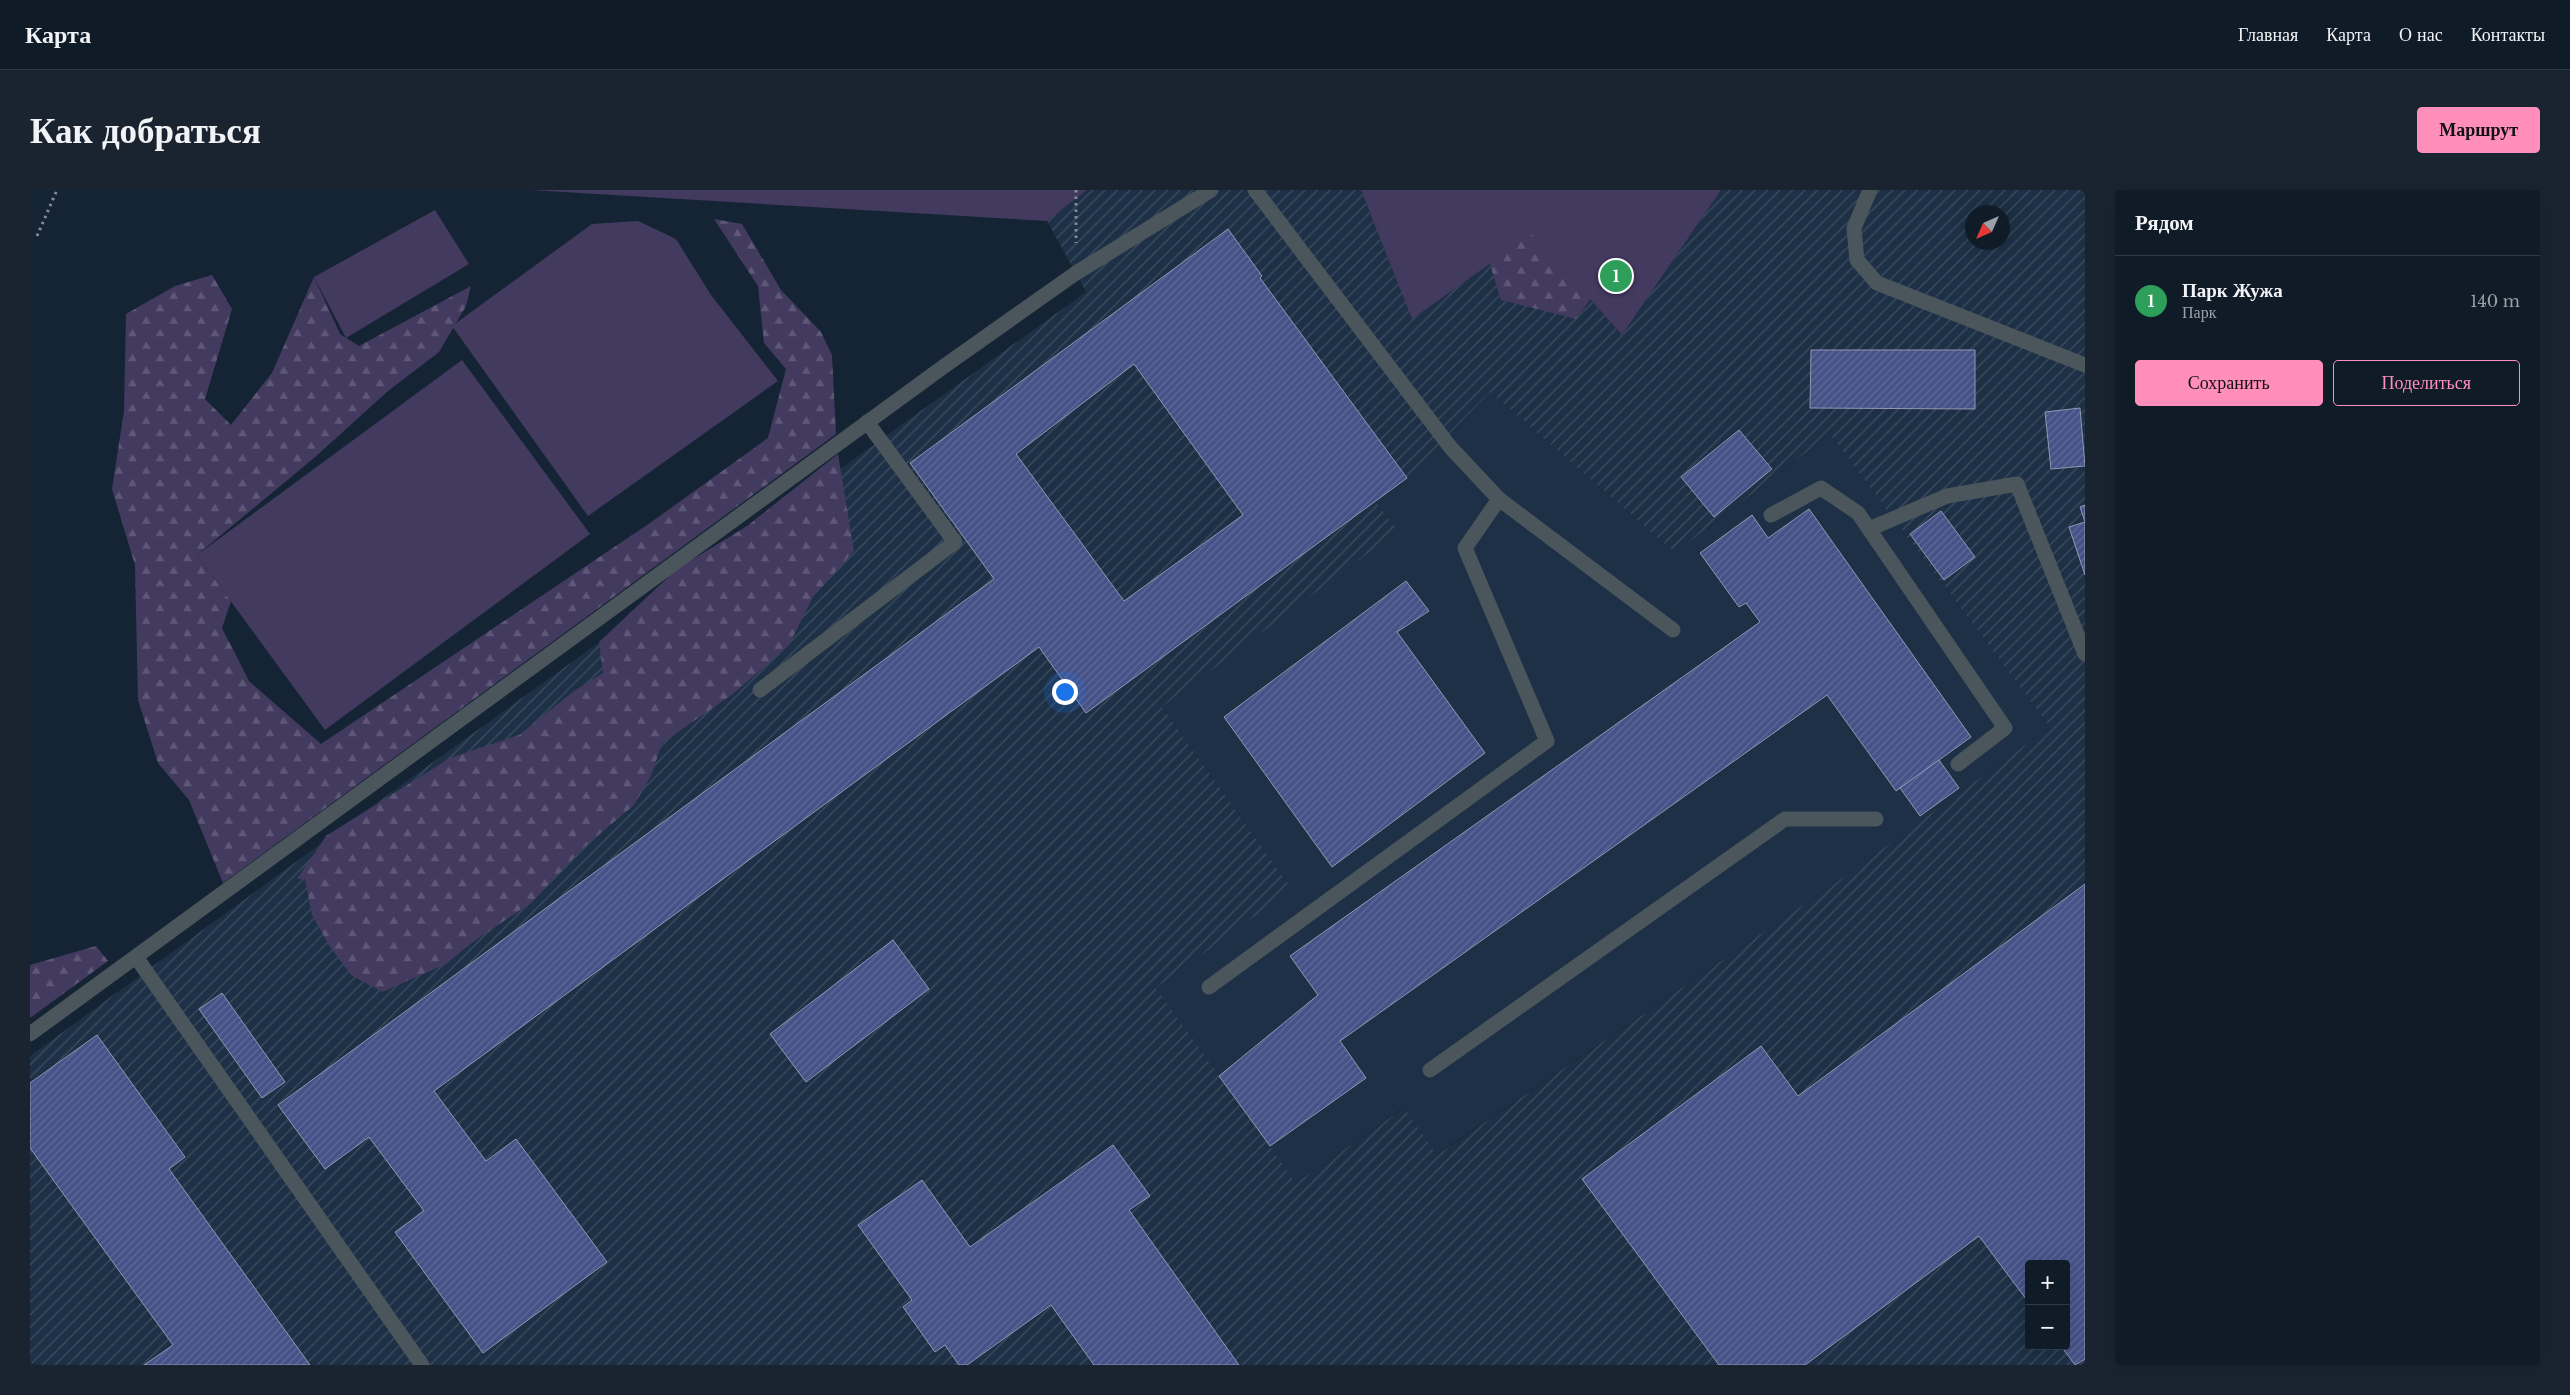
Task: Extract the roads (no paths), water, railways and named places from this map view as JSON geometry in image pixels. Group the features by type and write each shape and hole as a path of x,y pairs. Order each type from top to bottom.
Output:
{"lane":[{"path":"30,1034 867,422 1076,273 1211,190"},
{"path":"1255,190 1451,448 1499,499 1672,630"},
{"path":"1870,190 1854,228 1857,260 1877,282 2085,365"},
{"path":"760,690 955,542 867,422"},
{"path":"1868,528 1947,496 2017,484 2085,654"},
{"path":"1770,515 1821,488 1858,513 2005,728 1958,764"},
{"path":"1210,987 1547,741 1465,548 1499,499"},
{"path":"1430,1070 1785,818 1876,819"},
{"path":"136,957 422,1365"}],"place":[{"name":"Парк Жужа","path":"1616,276"}]}
